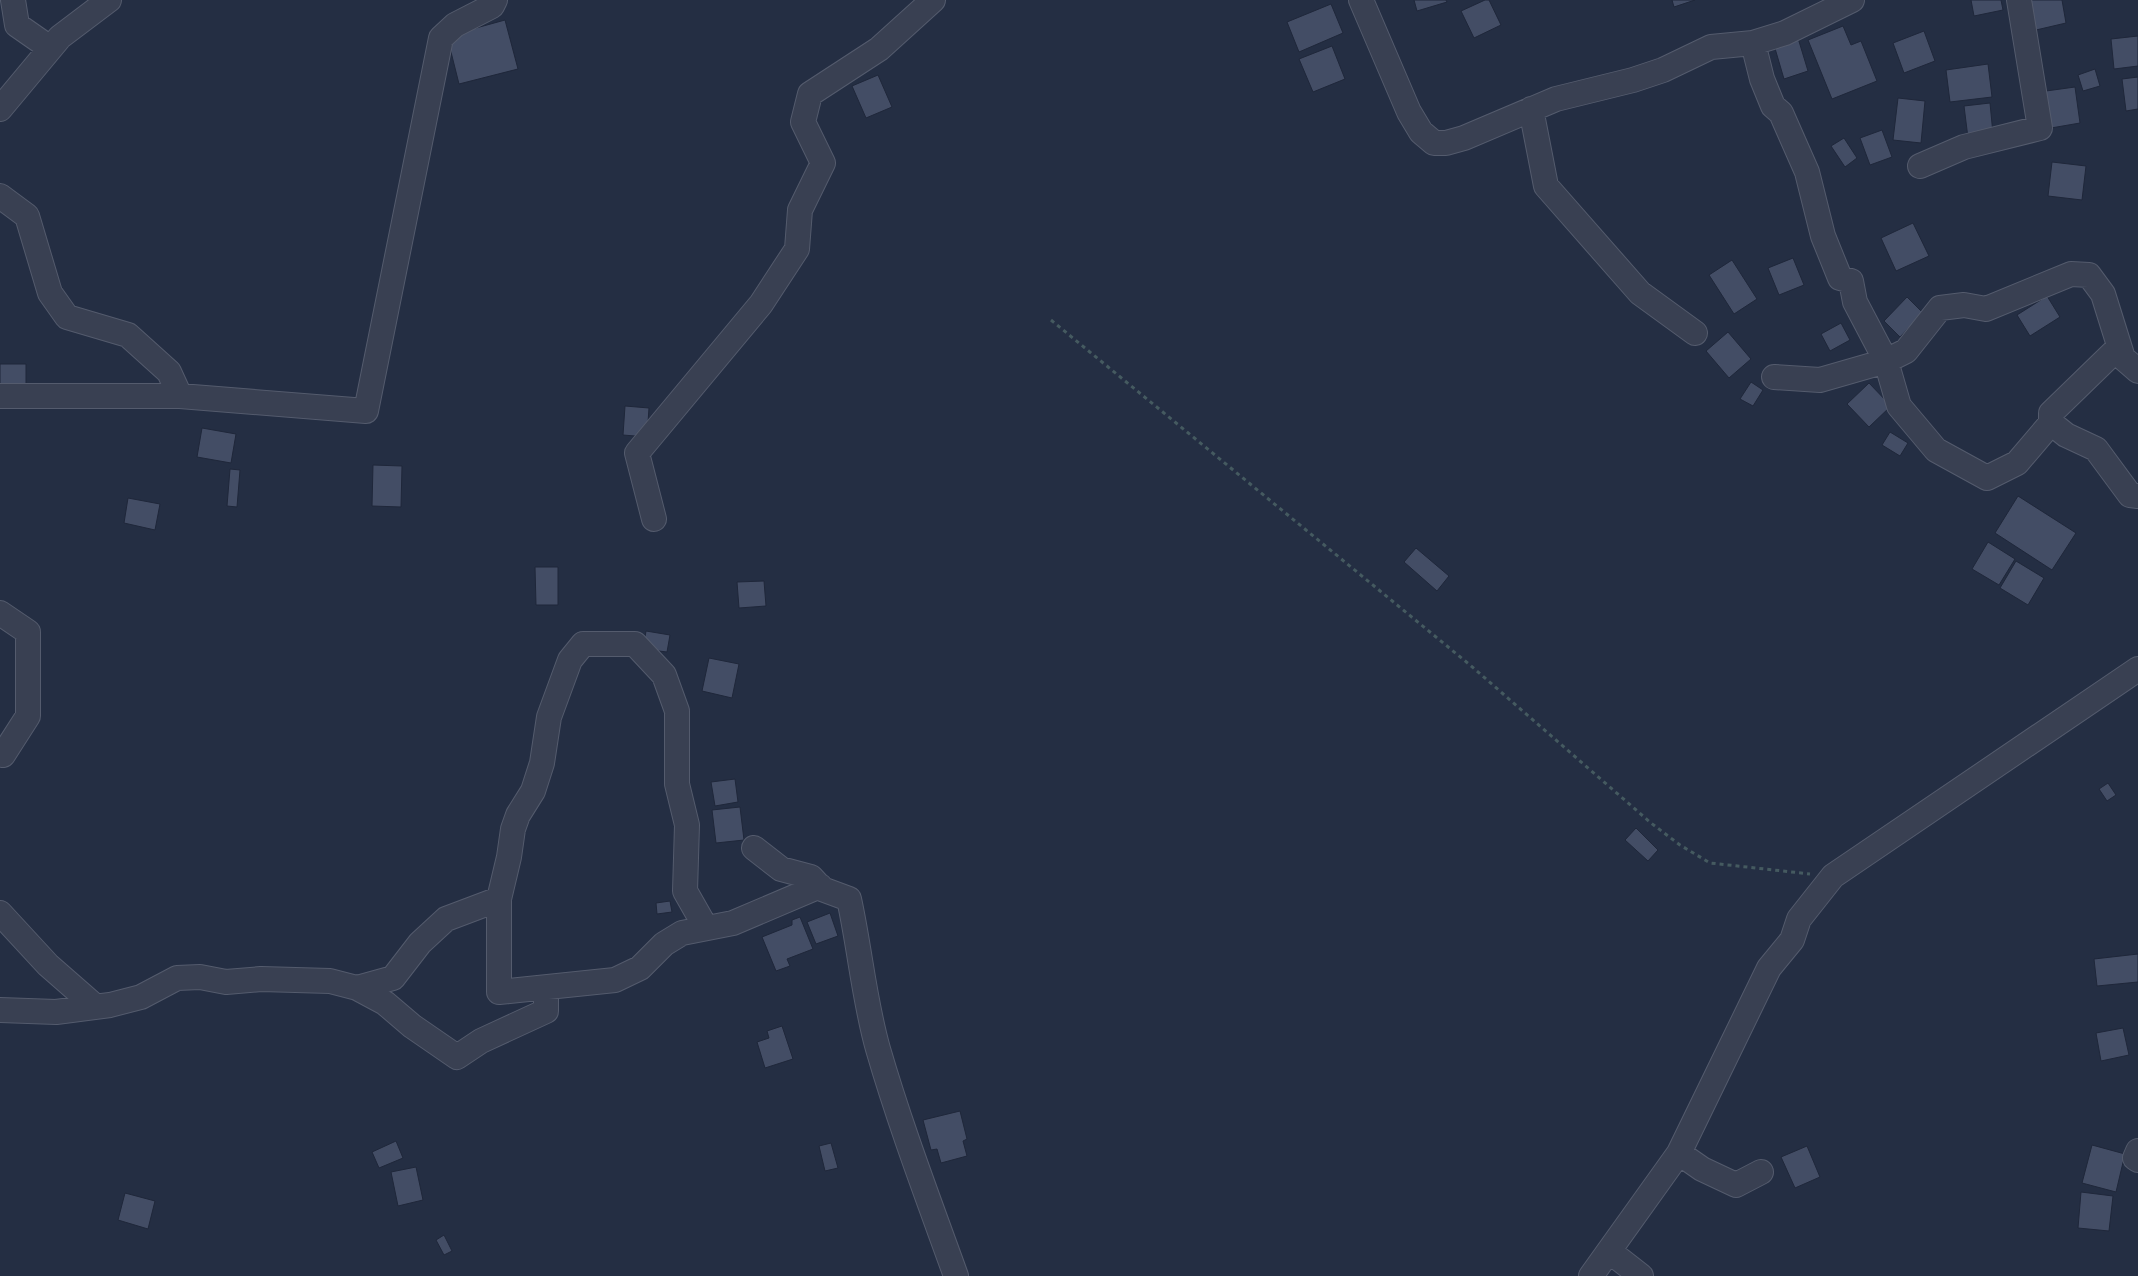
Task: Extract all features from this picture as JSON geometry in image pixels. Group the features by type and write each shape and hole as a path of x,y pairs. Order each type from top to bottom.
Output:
{"street":[{"path":"13,0 17,25 50,48"},
{"path":"0,109 60,37 109,0"},
{"path":"0,396 180,396 366,411 441,38 455,25 492,6 495,0"},
{"path":"654,519 637,453 760,304 797,249 800,210 823,163 803,122 810,94 879,50 933,0"},
{"path":"1361,0 1409,112 1421,132 1434,143 1446,143 1464,138 1556,99 1633,80 1663,70 1711,47 1753,43 1786,33 1852,0"},
{"path":"1920,166 1964,147 2040,128 2018,0"},
{"path":"1753,43 1762,79 1773,106 1781,113 1807,172 1823,236 1840,278 1851,282 1855,302 1886,361 1899,406 1936,450 1987,478 2017,463 2051,423 2051,413 2120,347"},
{"path":"1531,109 1546,186 1640,293 1695,333"},
{"path":"0,196 27,216 50,293 67,317 128,335 169,372 180,396"},
{"path":"1774,377 1820,380 1886,361 1906,351 1940,308 1964,306 1986,308 2071,274 2089,275 2102,294 2123,358 2138,371"},
{"path":"2051,423 2066,435 2096,449 2130,495 2138,496"},
{"path":"0,613 28,632 28,716 3,755"},
{"path":"706,928 686,891 687,825 677,784 677,710 664,675 635,644 583,644 570,660 549,717 542,763 533,791 518,815 513,830 499,899 499,992 615,980 640,968 664,944 682,933 733,923 820,886"},
{"path":"1591,1276 1679,1153 1768,968 1792,940 1799,919 1833,876 2138,669"},
{"path":"754,848 782,869 811,877 820,886 849,899 858,942 862,980 878,1049 956,1276"},
{"path":"357,988 393,978 420,943 446,919 499,899"},
{"path":"0,913 48,965 96,1007"},
{"path":"0,1010 56,1012 96,1007 141,997 177,978 200,977 226,982 261,979 330,981 357,988 385,1003 412,1026 457,1057 481,1041 546,1011 546,988"},
{"path":"2138,1152 2135,1158 2138,1160"},
{"path":"1679,1153 1702,1169 1736,1184 1761,1172"},
{"path":"1610,1251 1641,1276"}],"path":[{"path":"1051,320 1470,665 1650,823 1680,845 1710,863 1833,876"}],"building":[{"path":"1414,0 1446,0 1447,2 1417,11"},
{"path":"1489,0 1501,25 1474,38 1461,11"},
{"path":"1672,0 1695,0 1674,7"},
{"path":"1971,0 2001,0 2003,10 1974,16"},
{"path":"2030,0 2062,0 2066,23 2036,30"},
{"path":"1331,4 1343,33 1299,52 1287,22"},
{"path":"505,20 518,69 459,84 447,36"},
{"path":"1843,26 1851,45 1861,41 1877,81 1832,99 1808,40"},
{"path":"1924,31 1935,61 1904,73 1893,43"},
{"path":"2138,36 2138,66 2114,69 2111,39"},
{"path":"1798,38 1808,71 1784,79 1774,45"},
{"path":"1332,46 1345,79 1313,92 1299,59"},
{"path":"1988,64 1992,97 1950,102 1946,70"},
{"path":"2095,69 2100,86 2083,91 2078,75"},
{"path":"878,75 892,107 866,118 852,86"},
{"path":"2138,77 2138,109 2126,111 2122,79"},
{"path":"2075,87 2080,123 2051,128 2046,91"},
{"path":"1898,98 1925,101 1921,143 1893,140"},
{"path":"1990,103 1993,134 1968,138 1964,106"},
{"path":"1882,130 1892,157 1870,165 1860,138"},
{"path":"1844,138 1857,158 1845,167 1831,146"},
{"path":"2052,162 2086,166 2082,200 2048,196"},
{"path":"1913,223 1929,256 1896,271 1881,238"},
{"path":"1793,258 1804,285 1779,295 1768,268"},
{"path":"1732,260 1757,299 1734,314 1709,275"},
{"path":"2047,296 2060,317 2030,336 2017,315"},
{"path":"1907,297 1923,313 1900,337 1884,321"},
{"path":"1841,323 1850,340 1830,351 1821,334"},
{"path":"1728,332 1751,359 1729,378 1706,351"},
{"path":"0,364 26,364 26,393 0,393"},
{"path":"1751,382 1763,390 1753,406 1740,399"},
{"path":"1869,383 1891,406 1869,427 1847,404"},
{"path":"625,406 649,408 647,437 623,435"},
{"path":"202,428 236,434 231,463 197,457"},
{"path":"1890,432 1908,443 1900,456 1882,445"},
{"path":"373,465 402,466 401,507 372,506"},
{"path":"230,469 240,470 237,507 227,506"},
{"path":"2018,496 2076,533 2052,570 1995,533"},
{"path":"128,498 160,504 155,530 124,523"},
{"path":"1988,542 2015,559 1999,585 1972,569"},
{"path":"1416,548 1449,576 1437,591 1404,562"},
{"path":"2016,561 2044,578 2028,605 2000,588"},
{"path":"535,567 558,567 558,605 536,605"},
{"path":"764,581 766,606 739,608 737,582"},
{"path":"646,631 670,635 667,652 643,649"},
{"path":"709,658 739,664 732,698 702,691"},
{"path":"735,779 738,802 715,806 711,782"},
{"path":"2108,783 2116,795 2107,801 2099,789"},
{"path":"740,807 744,840 716,843 712,810"},
{"path":"1636,828 1658,850 1648,861 1625,840"},
{"path":"670,901 672,912 657,914 656,903"},
{"path":"830,913 838,936 816,944 807,922"},
{"path":"800,917 813,949 787,959 790,966 776,971 762,937 792,925 792,920"},
{"path":"2138,954 2138,982 2097,986 2094,959"},
{"path":"782,1026 793,1059 765,1068 757,1042 769,1038 767,1031"},
{"path":"2123,1028 2129,1055 2101,1061 2096,1033"},
{"path":"960,1111 967,1139 963,1141 967,1156 941,1163 937,1149 931,1150 923,1120"},
{"path":"396,1141 403,1158 379,1168 372,1152"},
{"path":"831,1143 838,1168 825,1171 819,1146"},
{"path":"2092,1145 2125,1154 2116,1192 2082,1183"},
{"path":"1807,1146 1820,1177 1795,1188 1781,1157"},
{"path":"416,1167 423,1200 398,1206 391,1172"},
{"path":"2081,1192 2113,1196 2109,1231 2078,1228"},
{"path":"125,1193 155,1201 148,1229 118,1220"},
{"path":"444,1235 452,1251 444,1255 436,1240"}]}
